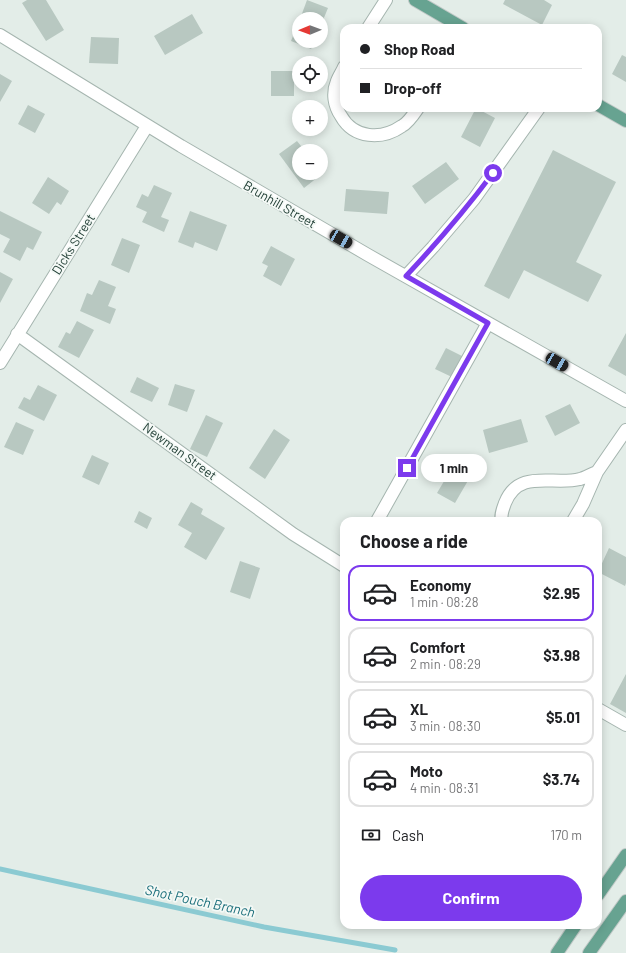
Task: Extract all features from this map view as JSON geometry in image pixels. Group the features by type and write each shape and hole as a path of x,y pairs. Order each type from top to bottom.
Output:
{"main road":[{"path":"415,0 456,24"},
{"path":"602,107 626,121"},
{"path":"602,889 626,855"},
{"path":"589,953 626,901"},
{"path":"557,953 573,929"}],"street":[{"path":"371,24 386,0"},
{"name":"Brunhill Street","path":"0,35 148,126 406,276 626,401"},
{"path":"340,75 336,82 334,97 336,110 351,128 360,134 374,136 389,133 404,126 415,112"},
{"path":"406,276 474,199 536,112"},
{"name":"Dicks Street","path":"0,363 148,126"},
{"path":"379,517 488,323"},
{"name":"Newman Street","path":"18,334 293,534 340,563"},
{"path":"575,517 583,504 597,472 626,430"},
{"path":"502,517 502,510 512,490 521,484 534,481 579,480 597,472"},
{"path":"602,711 626,725"}],"building":[{"path":"27,0 46,0 64,30 46,41 22,3"},
{"path":"307,0 328,8 326,12 303,12"},
{"path":"505,0 544,0 552,5 542,24 540,24 503,4"},
{"path":"192,14 203,33 165,55 154,36"},
{"path":"91,37 119,38 118,64 89,63"},
{"path":"622,55 626,57 626,82 612,74"},
{"path":"271,71 292,71 292,92 294,92 294,96 271,96"},
{"path":"0,74 12,81 0,102"},
{"path":"28,105 45,114 35,133 18,124"},
{"path":"474,112 484,112 495,118 480,147 461,137"},
{"path":"292,145 292,172 279,154"},
{"path":"553,150 616,182 576,262 602,275 588,302 524,270 509,299 484,286"},
{"path":"446,162 459,179 425,204 412,186"},
{"path":"48,177 69,191 61,205 57,202 49,214 32,203"},
{"path":"298,180 314,180 304,188"},
{"path":"154,185 172,193 161,217 169,220 164,232 142,222 147,212 136,207 142,194 148,197"},
{"path":"346,189 389,192 387,214 344,211"},
{"path":"0,211 42,232 33,250 27,247 20,261 3,252 10,239 0,234"},
{"path":"190,211 227,225 217,251 195,242 193,248 178,242"},
{"path":"122,238 140,245 129,273 111,265"},
{"path":"271,246 295,259 281,286 263,276 268,266 262,263"},
{"path":"0,272 13,279 0,303"},
{"path":"99,280 116,287 108,306 116,309 110,324 80,311 87,293 92,295"},
{"path":"77,321 94,330 79,358 58,347 66,332 70,334"},
{"path":"626,333 626,376 608,366"},
{"path":"446,348 464,357 454,378 435,369"},
{"path":"137,377 159,388 152,402 130,392"},
{"path":"175,384 195,390 187,412 168,405"},
{"path":"38,385 57,395 44,421 18,408 24,397 30,400"},
{"path":"570,404 580,423 555,436 545,416"},
{"path":"206,415 223,423 207,457 190,449"},
{"path":"521,419 528,442 489,453 483,430"},
{"path":"16,422 34,430 23,455 4,447"},
{"path":"274,429 290,440 265,479 249,468"},
{"path":"92,455 109,463 99,485 82,477"},
{"path":"456,461 473,472 455,503 437,493"},
{"path":"191,502 203,509 201,514 225,528 206,560 184,547 192,533 178,525"},
{"path":"139,511 152,518 147,529 134,522"},
{"path":"609,548 626,557 625,586 602,574 602,563"},
{"path":"240,561 260,568 250,599 230,592"},
{"path":"626,674 626,713 610,704"}],"waterway":[{"name":"Shot Pouch Branch","path":"0,869 264,927 395,950"}],"route":[{"path":"407,468 488,323 406,276 474,199 493,173"}]}
